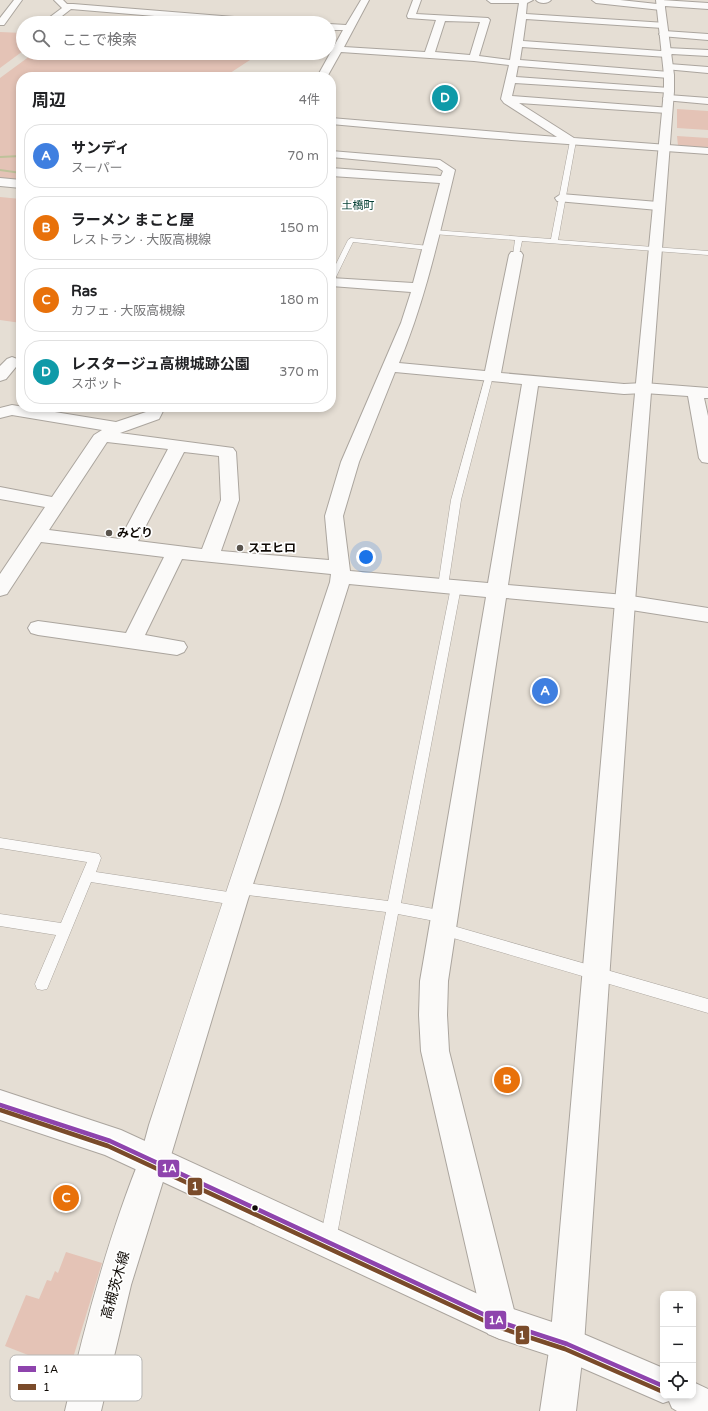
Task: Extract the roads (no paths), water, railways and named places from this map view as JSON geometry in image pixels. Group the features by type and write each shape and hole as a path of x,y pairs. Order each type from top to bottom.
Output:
{"street":[{"path":"16,21 2,22 18,0"},
{"path":"58,0 61,4 69,7 164,16"},
{"path":"336,52 366,0"},
{"path":"418,0 411,16 485,20 474,58"},
{"path":"491,0 523,0 522,16 525,30 519,44 506,99"},
{"path":"540,0 547,0"},
{"path":"596,0 600,0 665,46 708,70"},
{"path":"506,99 665,46 708,6"},
{"path":"57,16 69,7"},
{"path":"221,16 224,8"},
{"path":"104,16 110,11"},
{"path":"522,16 708,54"},
{"path":"429,55 441,18"},
{"path":"336,27 350,28"},
{"path":"511,80 708,37"},
{"path":"519,44 665,46"},
{"path":"338,49 474,58 515,63 665,46"},
{"path":"665,46 708,101"},
{"path":"558,1411 567,1344 625,602 644,388 654,249 664,148 665,46"},
{"path":"325,72 332,60"},
{"path":"506,99 573,142"},
{"path":"336,121 573,142 708,151"},
{"path":"336,154 440,164 449,170 419,288 408,323 350,462 334,516 341,573"},
{"path":"336,171 446,180"},
{"path":"0,182 16,184"},
{"path":"561,198 658,206"},
{"path":"490,376 516,255"},
{"path":"336,282 419,288"},
{"path":"0,376 12,362"},
{"path":"389,367 531,379 624,389 644,388 701,392 708,457"},
{"path":"500,1322 435,1052 433,1016 434,981 531,379"},
{"path":"0,413 12,410 16,411"},
{"path":"21,412 178,446 227,452 230,500 209,556"},
{"path":"0,588 55,503 100,439 111,432 152,415 154,412"},
{"path":"126,546 178,446"},
{"path":"0,493 55,503"},
{"path":"35,535 450,587 625,602 708,615"},
{"path":"132,641 176,552"},
{"name":"高槻茨木線","path":"96,1355 122,1259 154,1162 164,1125 237,893 272,794 341,573"},
{"path":"38,628 177,647"},
{"path":"0,1105 110,1140 327,1243 500,1322 567,1344 660,1385"},
{"path":"691,1399 708,1407"},
{"name":"高槻茨木線","path":"83,1411 85,1401"}],"lane":[{"path":"554,242 561,198 573,142"},
{"path":"433,232 708,253"},
{"path":"516,255 519,239"},
{"path":"336,272 351,240 429,248"},
{"path":"327,1243 393,907 450,587 456,500 490,376"},
{"path":"0,843 95,858 42,984"},
{"path":"88,876 237,893 393,907 596,974 708,1006"},
{"path":"0,920 65,930"}],"waterway":[{"path":"0,157 16,156"},
{"path":"0,170 16,172"}],"place":[{"name":"レスタージュ高槻城跡公園","path":"445,98"},
{"name":"みどり","path":"109,533"},
{"name":"スエヒロ","path":"240,548"},
{"name":"サンディ","path":"545,691"},
{"name":"ラーメン まこと屋","path":"507,1080"},
{"name":"Ras","path":"66,1198"}],"district":[{"name":"土橋町","path":"358,205"}]}
